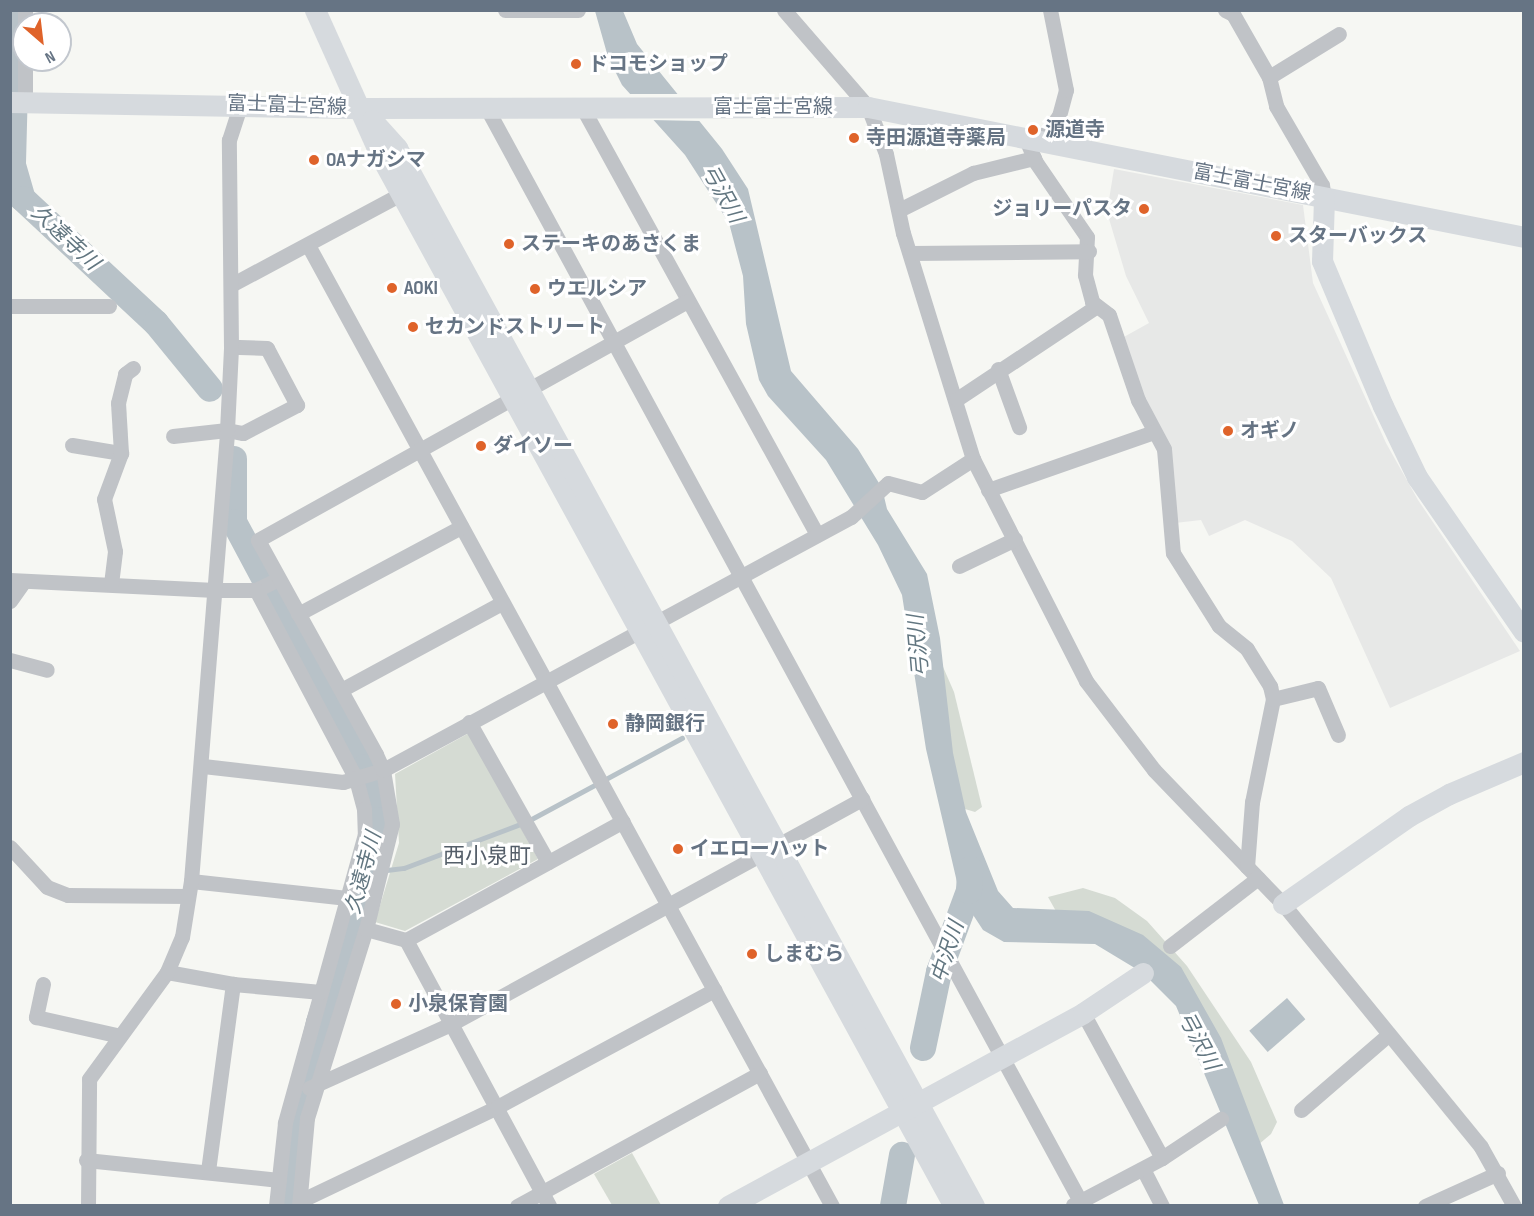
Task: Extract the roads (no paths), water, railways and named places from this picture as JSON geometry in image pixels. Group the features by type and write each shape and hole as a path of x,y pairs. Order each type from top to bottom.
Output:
{"street":[{"path":"315,10 401,194 520,393"},
{"path":"505,10 578,10"},
{"path":"784,10 868,107 886,154 911,253 957,399 973,459 1086,681 1154,770 1283,904 1498,1173 1514,1206"},
{"path":"899,210 1033,145 1059,116 1066,90 1050,10"},
{"path":"1232,12 1269,77 1276,106 1322,185 1324,198 1322,261 1383,406 1417,477 1524,632"},
{"path":"1269,77 1339,34"},
{"path":"19,103 23,72"},
{"name":"富士富士宮線","path":"19,103 241,104 362,108 485,105 636,108 868,107 1033,145 1524,237"},
{"path":"88,1206 86,1160 89,1079 167,972 182,937 190,888 203,766 227,430 231,348 229,140 241,104"},
{"path":"485,105 1002,1057 1077,1203 1162,1158 1221,1119"},
{"path":"582,107 817,535"},
{"path":"362,108 397,148 520,393 647,626 911,1107 974,1206"},
{"path":"1033,145 1087,237 1089,251 1085,275 1092,302 1109,315 1127,373 1167,460 1173,553 1219,626 1247,648 1273,699 1252,802 1246,867"},
{"path":"231,285 401,194"},
{"path":"308,245 832,1206"},
{"path":"911,253 1089,251"},
{"path":"276,1206 285,1123 306,1087 366,929 392,824 369,774 267,584 258,540 687,301"},
{"path":"10,306 109,306"},
{"path":"957,399 998,369 1097,306"},
{"path":"173,436 227,430 243,433 297,405 267,348 231,348"},
{"path":"111,584 115,551 104,499 121,453 118,403 125,374 133,368"},
{"path":"998,369 1019,426"},
{"path":"988,490 1154,432"},
{"path":"72,446 121,453"},
{"path":"203,766 343,782 369,774 851,517 888,483 921,492 973,459"},
{"path":"298,614 461,527"},
{"path":"959,566 1015,539"},
{"path":"10,601 17,580 215,590 267,584"},
{"path":"267,584 298,614 341,690 369,774 364,808 365,834 321,992 306,1087 307,1118 299,1203"},
{"path":"341,690 502,603"},
{"path":"10,660 47,670"},
{"path":"1273,699 1318,688 1338,735"},
{"path":"470,722 548,862"},
{"path":"1283,904 1409,816 1449,794 1524,762"},
{"path":"306,1087 451,1024 862,799"},
{"path":"366,929 406,940 622,821"},
{"path":"10,847 47,887 68,894 190,888 347,897"},
{"path":"1170,946 1258,878"},
{"path":"406,940 545,1199"},
{"path":"167,972 233,984 321,992"},
{"path":"728,1206 1083,1013 1143,973"},
{"path":"43,984 36,1017 120,1036"},
{"path":"208,1171 233,984"},
{"path":"299,1203 497,1107 714,990"},
{"path":"1083,1013 1162,1158"},
{"path":"1301,1110 1388,1035"},
{"path":"517,1206 545,1199 760,1073"},
{"path":"911,1107 954,1206"},
{"path":"86,1160 279,1180"},
{"path":"1143,1169 1162,1206"},
{"path":"1425,1206 1498,1173"}],"water":[{"name":"弓沢川","path":"595,11 623,11 637,44 722,149 748,189 791,371 858,449 882,488 887,509 927,574 940,638 953,753 966,812 998,891 1013,908 1089,911 1143,935 1181,967 1221,1038 1284,1205 1259,1205 1176,1006 1143,973 1095,944 1004,942 983,930 960,895 926,749 902,595 878,545 826,460 768,396 759,380 746,324 743,276 729,223 685,155 622,85 608,57"},
{"path":"1287,998 1305,1019 1268,1052 1249,1031"},
{"path":"893,1153 907,1160 900,1205 887,1205 885,1196"}],"waterway":[{"name":"久遠寺川","path":"17,10 13,165 23,199 156,323 210,389"},
{"name":"久遠寺川","path":"234,459 234,522 365,767 377,820 376,845 319,1023 301,1096 286,1206"},
{"path":"387,870 404,868 526,822 682,738"},
{"name":"中沢川","path":"923,1048 939,972 969,891 970,869"},
{"name":"中沢川","path":"893,1206 902,1155"}],"place":[{"name":"ドコモショップ","path":"576,64"},
{"name":"源道寺","path":"1033,130"},
{"name":"寺田源道寺薬局","path":"854,138"},
{"name":"OAナガシマ","path":"314,160"},
{"name":"ジョリーパスタ","path":"1144,209"},
{"name":"スターバックス","path":"1276,236"},
{"name":"ステーキのあさくま","path":"509,244"},
{"name":"AOKI","path":"392,288"},
{"name":"ウエルシア","path":"535,289"},
{"name":"セカンドストリート","path":"413,327"},
{"name":"オギノ","path":"1228,431"},
{"name":"ダイソー","path":"481,446"},
{"name":"静岡銀行","path":"613,724"},
{"name":"イエローハット","path":"678,849"},
{"name":"しまむら","path":"752,954"},
{"name":"小泉保育園","path":"396,1004"}],"district":[{"name":"西小泉町","path":"487,857"}]}
